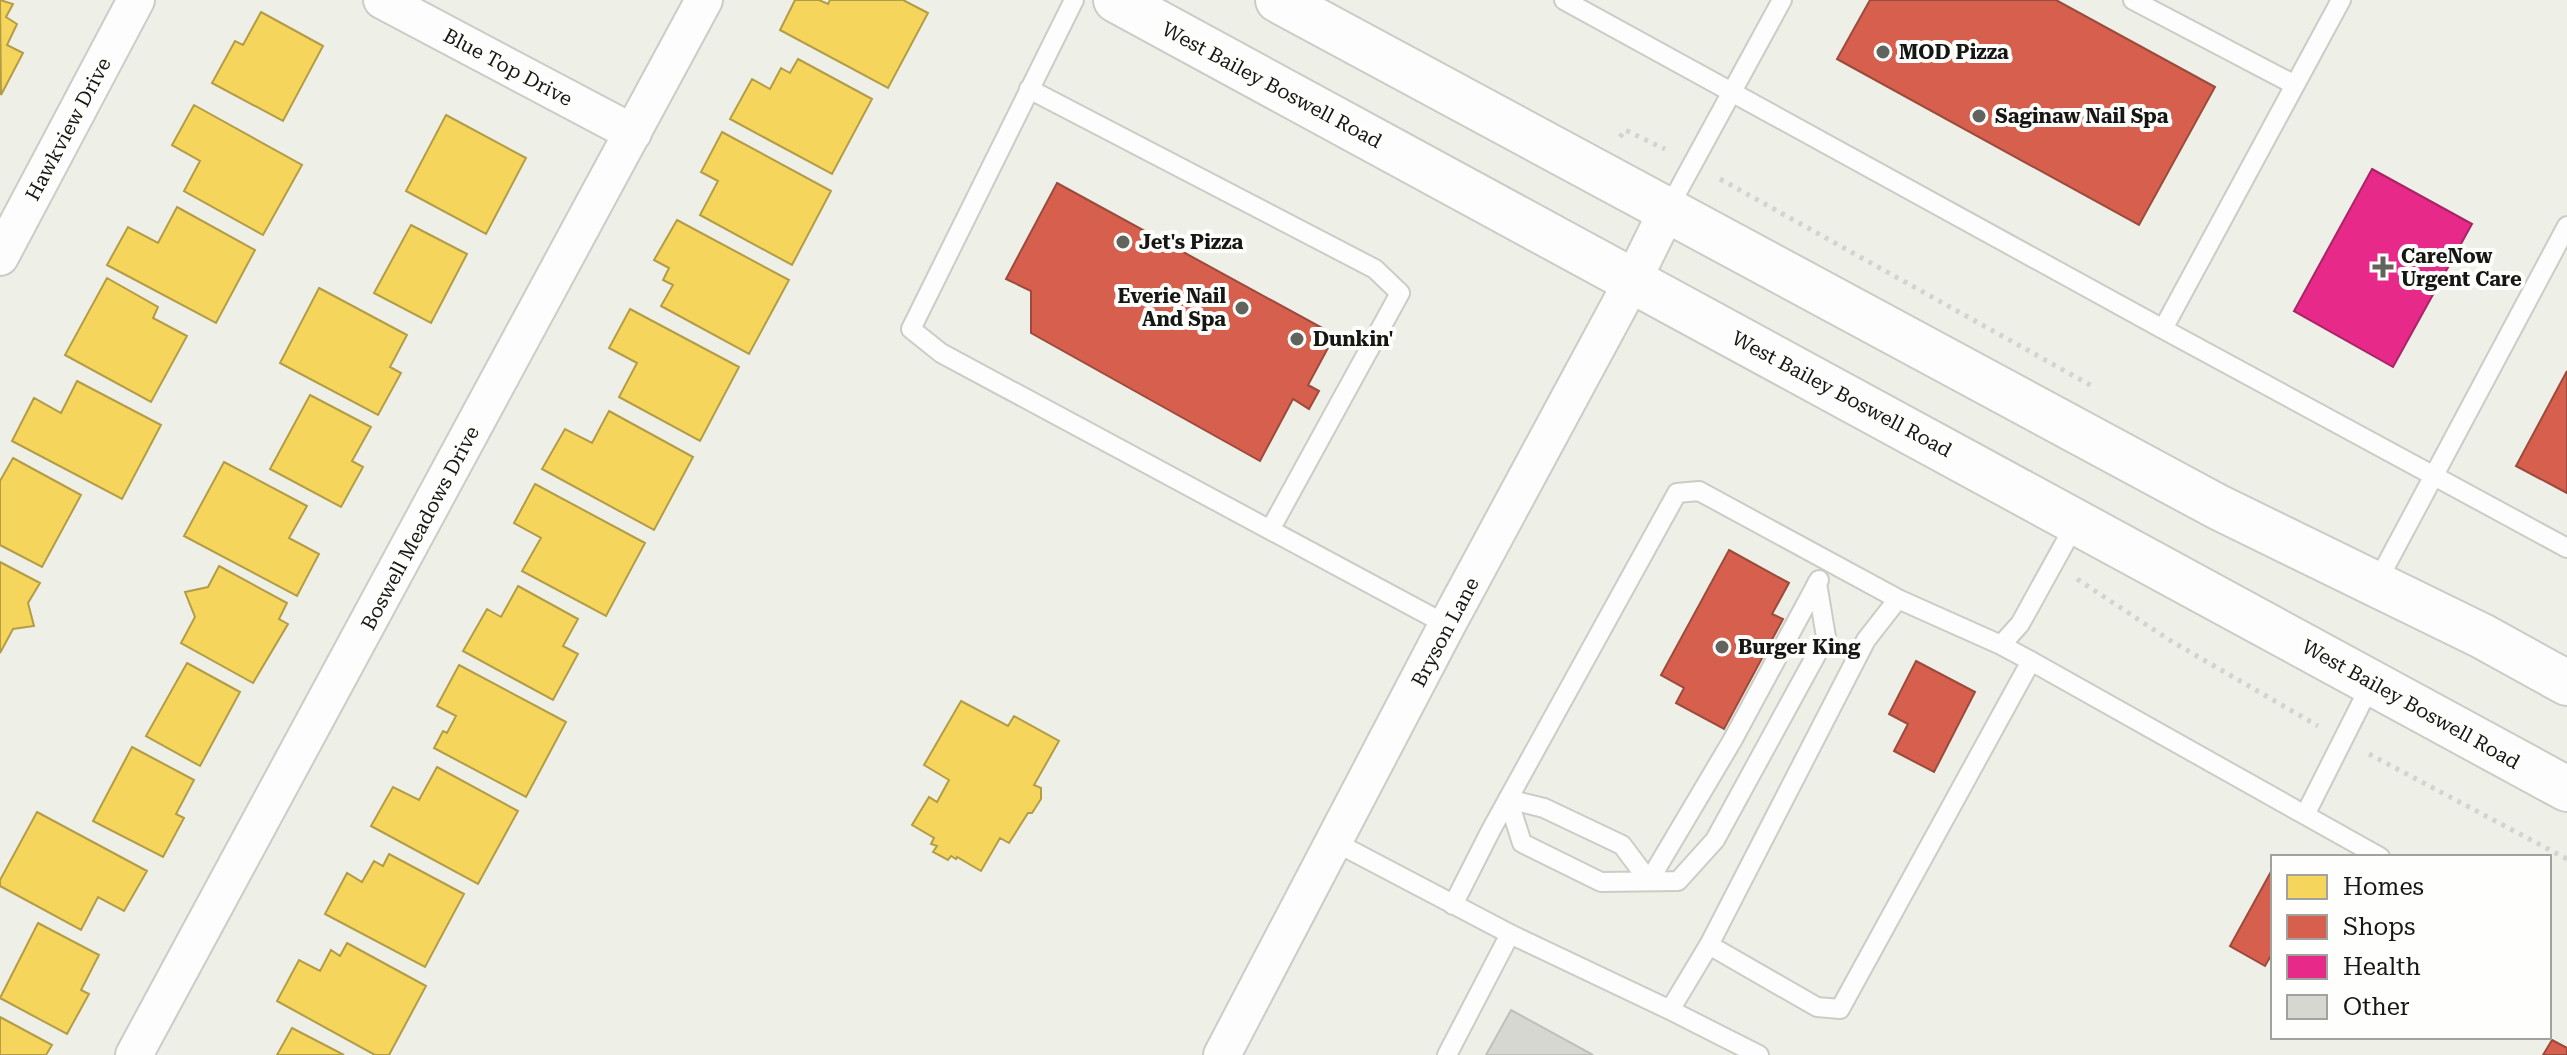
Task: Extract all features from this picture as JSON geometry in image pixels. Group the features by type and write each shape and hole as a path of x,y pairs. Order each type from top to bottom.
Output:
{"main road":[{"name":"West Bailey Boswell Road","path":"1116,0 2567,789"},
{"path":"1278,0 2218,507 2482,636 2567,683"}],"street":[{"name":"Hawkview Drive","path":"0,257 136,0"},
{"name":"Blue Top Drive","path":"382,0 633,133"},
{"name":"Boswell Meadows Drive","path":"134,1055 704,0"},
{"name":"Bryson Lane","path":"1222,1055 1668,209"}],"lane":[{"path":"1074,0 911,329 941,353 1447,625"},
{"path":"1564,0 2567,548"},
{"path":"1668,209 1782,0"},
{"path":"2133,0 2295,85"},
{"path":"2163,329 2341,0"},
{"path":"1029,89 1375,269 1400,293 1270,530"},
{"path":"2376,584 2567,226"},
{"path":"1453,905 1677,493 1699,491 1898,599 2031,661 2376,855"},
{"path":"2001,645 2020,624 2077,521"},
{"path":"1649,881 1732,741 1829,561"},
{"path":"1508,799 1522,843 1601,882 1678,881 1715,840 1826,637 1817,583"},
{"path":"1670,1010 1709,945 1866,640 1898,599"},
{"path":"1709,945 1817,1007 1840,1009 2031,661"},
{"path":"2305,815 2372,682"},
{"path":"1508,799 1544,808 1622,845 1649,881"},
{"path":"1335,842 1510,934 1759,1055"},
{"path":"1447,1055 1510,934"}],"path":[{"path":"2054,563 2171,641 2343,740 2567,859"}],"building: Homes":[{"path":"0,0 13,4 6,17 17,24 7,45 23,53 1,95"},
{"path":"795,0 819,0 828,4 830,0 903,0 928,13 888,88 780,30"},
{"path":"261,12 323,46 283,121 212,83 235,41 243,45"},
{"path":"798,59 872,99 832,174 730,119 752,79 770,89 781,68 790,73"},
{"path":"194,105 302,165 263,235 184,191 200,161 172,145"},
{"path":"446,115 526,158 486,234 406,191"},
{"path":"722,132 831,191 792,265 700,215 718,181 701,172"},
{"path":"177,207 255,250 216,323 107,265 128,227 158,243"},
{"path":"677,220 789,280 749,354 661,306 673,285 663,280 669,268 654,260"},
{"path":"411,225 467,254 431,323 374,293"},
{"path":"107,278 158,307 153,318 187,336 151,402 65,355"},
{"path":"319,288 407,335 390,367 401,373 378,415 280,363"},
{"path":"630,309 739,367 700,441 619,397 637,363 609,348"},
{"path":"77,381 161,425 122,499 12,441 34,398 61,413"},
{"path":"310,395 371,427 352,461 363,467 341,507 270,469"},
{"path":"609,411 693,457 654,530 542,469 565,429 592,443"},
{"path":"13,458 81,495 42,567 0,545 0,481"},
{"path":"224,462 307,506 289,538 319,554 297,596 184,536"},
{"path":"535,484 645,543 606,616 522,571 541,538 514,523"},
{"path":"0,562 40,583 28,603 34,626 13,629 0,653"},
{"path":"219,566 287,603 279,619 288,624 253,683 181,643 195,617 185,592 208,587"},
{"path":"518,586 578,619 563,646 578,654 553,700 463,651 487,609 501,617"},
{"path":"187,663 240,692 200,766 146,736"},
{"path":"459,665 566,722 526,797 434,748 456,716 437,706"},
{"path":"961,701 1008,726 1014,716 1059,741 1034,785 1041,788 1041,799 1009,843 1000,838 981,871 957,857 951,856 948,860 933,852 937,846 931,844 934,838 912,825 929,797 937,802 949,780 924,765"},
{"path":"132,747 194,780 176,814 184,818 163,857 93,821"},
{"path":"437,767 518,811 478,884 371,826 393,787 419,800"},
{"path":"37,812 147,871 124,911 98,897 81,930 0,886 0,880"},
{"path":"389,854 464,894 425,967 325,914 347,873 362,882 374,861 383,866"},
{"path":"38,923 99,955 81,990 89,994 67,1034 0,998"},
{"path":"347,943 426,986 389,1055 375,1055 277,1001 299,960 320,971 331,950 340,956"},
{"path":"0,1017 52,1045 46,1055 0,1055"},
{"path":"292,1028 344,1055 277,1055"}],"building: Shops":[{"path":"1870,0 2056,0 2215,87 2139,225 1837,59"},
{"path":"1057,183 1335,335 1308,385 1319,391 1309,409 1293,399 1260,461 1031,333 1031,291 1006,279"},
{"path":"2567,371 2567,493 2516,466"},
{"name":"Burger King","path":"1729,550 1789,583 1772,614 1783,619 1724,729 1676,703 1684,688 1661,675"},
{"path":"1916,661 1975,692 1934,772 1894,751 1908,724 1889,714"},
{"path":"2271,872 2271,956 2265,966 2230,946"},
{"path":"2552,1040 2567,1048 2567,1055 2543,1055"}],"building: Health":[{"name":"CareNow Urgent Care","path":"2372,169 2472,224 2393,367 2294,311"}],"building: Other":[{"path":"1511,1010 1593,1055 1486,1055"}],"place":[{"name":"MOD Pizza","path":"1883,52"},
{"name":"Saginaw Nail Spa","path":"1979,116"},
{"name":"Jet's Pizza","path":"1123,242"},
{"name":"CareNow Urgent Care","path":"2383,267"},
{"name":"Everie Nail And Spa","path":"1242,308"},
{"name":"Dunkin'","path":"1297,339"},
{"name":"Burger King","path":"1722,647"}]}
